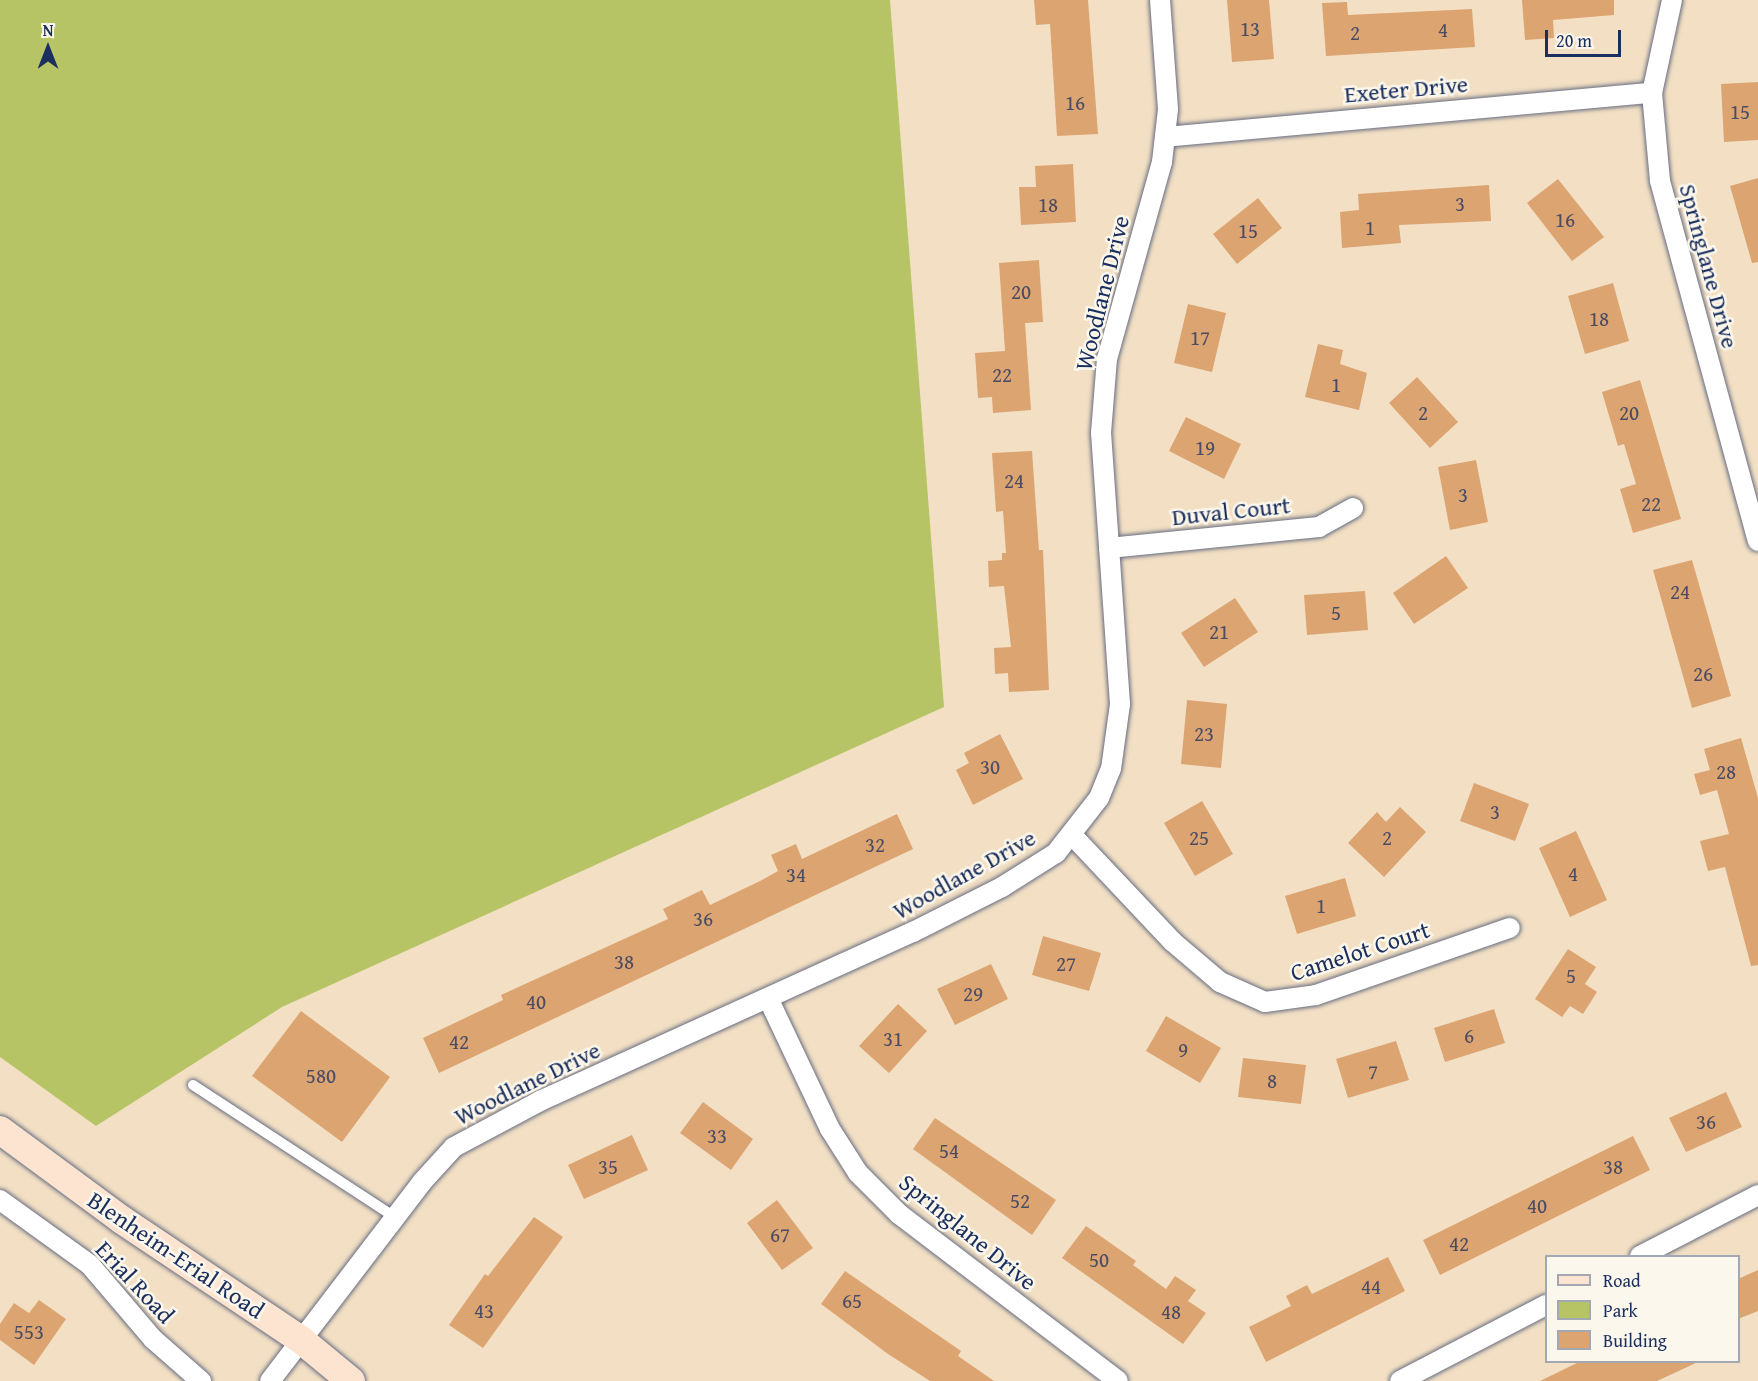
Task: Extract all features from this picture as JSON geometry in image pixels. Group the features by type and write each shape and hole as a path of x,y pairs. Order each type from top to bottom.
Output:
{"main road":[{"name":"Blenheim-Erial Road","path":"0,1130 122,1220 300,1339 351,1381"}],"street":[{"name":"Woodlane Drive","path":"270,1381 395,1217 454,1147 540,1101 768,998 1002,887 1056,854 1099,798 1111,769 1120,704 1101,433 1107,359 1162,162 1168,109 1160,0"},
{"name":"Springlane Drive","path":"1672,0 1652,93 1660,181 1758,542"},
{"name":"Exeter Drive","path":"1165,137 1652,93"},
{"name":"Duval Court","path":"1109,548 1319,527 1353,508"},
{"name":"Camelot Court","path":"1072,835 1173,942 1204,969 1247,998 1265,1002 1316,995 1510,928"},
{"name":"Springlane Drive","path":"768,998 830,1129 858,1173 899,1214 1118,1381"},
{"path":"1644,1255 1758,1195"},
{"name":"Erial Road","path":"0,1200 90,1265 153,1339 201,1381"},
{"path":"1400,1381 1545,1306"}],"lane":[{"path":"193,1085 395,1217"}],"green space":[{"path":"0,0 890,0 944,707 282,1007 96,1126 0,1057"}],"building":[{"path":"1034,0 1088,0 1098,134 1057,136 1050,24 1036,25"},
{"path":"1227,0 1269,0 1274,59 1232,62"},
{"path":"1522,0 1614,0 1614,15 1553,20 1554,38 1525,40"},
{"path":"1347,2 1348,15 1472,9 1475,47 1326,56 1322,3"},
{"path":"1758,82 1758,140 1724,142 1721,84"},
{"path":"1073,164 1076,222 1021,225 1019,187 1036,187 1035,166"},
{"path":"1758,178 1758,262 1752,263 1730,186"},
{"path":"1558,179 1604,237 1572,261 1527,203"},
{"path":"1489,185 1491,221 1399,225 1401,243 1342,248 1340,212 1359,210 1358,194"},
{"path":"1258,198 1282,228 1237,264 1213,234"},
{"path":"1039,260 1043,322 1025,323 1031,410 993,413 992,397 978,398 975,353 1005,351 999,263"},
{"path":"1613,283 1629,341 1585,354 1568,296"},
{"path":"1188,304 1226,313 1212,372 1174,363"},
{"path":"1318,344 1343,350 1340,364 1367,373 1359,410 1305,397"},
{"path":"1417,377 1458,422 1430,448 1389,403"},
{"path":"1640,380 1681,519 1633,533 1620,489 1636,484 1624,444 1618,446 1602,392"},
{"path":"1186,417 1241,444 1224,479 1169,451"},
{"path":"1032,451 1039,550 1043,550 1049,690 1009,692 1008,673 995,674 994,648 1011,647 1004,586 989,587 988,561 1002,560 1002,553 1006,553 1003,511 996,512 992,453"},
{"path":"1476,460 1488,522 1450,530 1438,467"},
{"path":"1446,556 1468,588 1414,624 1393,593"},
{"path":"1692,560 1731,696 1692,708 1653,570"},
{"path":"1365,591 1368,630 1307,635 1304,595"},
{"path":"1235,598 1258,632 1204,667 1181,633"},
{"path":"1187,700 1227,704 1221,768 1181,764"},
{"path":"1000,734 1023,779 973,805 956,770 969,763 964,753"},
{"path":"1741,738 1758,798 1758,965 1751,966 1725,867 1708,871 1700,841 1729,834 1717,790 1700,795 1694,774 1710,770 1704,749"},
{"path":"1474,783 1529,804 1515,841 1460,821"},
{"path":"1202,801 1233,854 1195,876 1164,823"},
{"path":"1400,807 1426,832 1384,877 1348,843 1377,812 1386,822"},
{"path":"897,814 913,849 439,1073 423,1038 503,1000 501,995 668,919 663,909 702,890 710,905 760,881 778,871 771,855 796,844 802,859"},
{"path":"1576,831 1607,900 1570,917 1539,848"},
{"path":"1345,878 1356,916 1297,934 1285,896"},
{"path":"1043,936 1101,953 1089,991 1032,975"},
{"path":"1568,949 1596,967 1585,984 1597,992 1583,1014 1570,1006 1562,1017 1535,999"},
{"path":"991,964 1008,999 955,1025 937,989"},
{"path":"898,1004 927,1031 889,1073 859,1046"},
{"path":"1494,1009 1505,1043 1445,1062 1434,1028"},
{"path":"301,1011 390,1077 342,1142 252,1076"},
{"path":"1166,1016 1221,1048 1200,1083 1146,1051"},
{"path":"1396,1041 1409,1080 1348,1098 1336,1059"},
{"path":"1243,1058 1306,1065 1301,1104 1238,1097"},
{"path":"1726,1092 1742,1127 1686,1152 1669,1118"},
{"path":"703,1102 753,1139 731,1170 680,1133"},
{"path":"935,1118 1056,1200 1032,1235 913,1149"},
{"path":"632,1135 648,1170 584,1199 568,1165"},
{"path":"1633,1136 1650,1170 1440,1275 1423,1240"},
{"path":"777,1200 813,1248 782,1270 747,1223"},
{"path":"534,1217 563,1237 483,1348 449,1325 485,1274 488,1276"},
{"path":"1086,1226 1136,1261 1133,1265 1166,1289 1175,1276 1196,1290 1188,1301 1206,1313 1183,1344 1062,1258"},
{"path":"1388,1257 1405,1291 1266,1362 1249,1327 1291,1306 1286,1296 1307,1285 1312,1294"},
{"path":"1758,1270 1758,1311 1740,1318 1740,1278"},
{"path":"845,1271 961,1351 958,1356 994,1381 930,1381 888,1354 821,1304"},
{"path":"39,1300 66,1319 34,1365 0,1340 0,1324 14,1303 29,1313"},
{"path":"1577,1363 1696,1363 1657,1381 1540,1381"}]}
